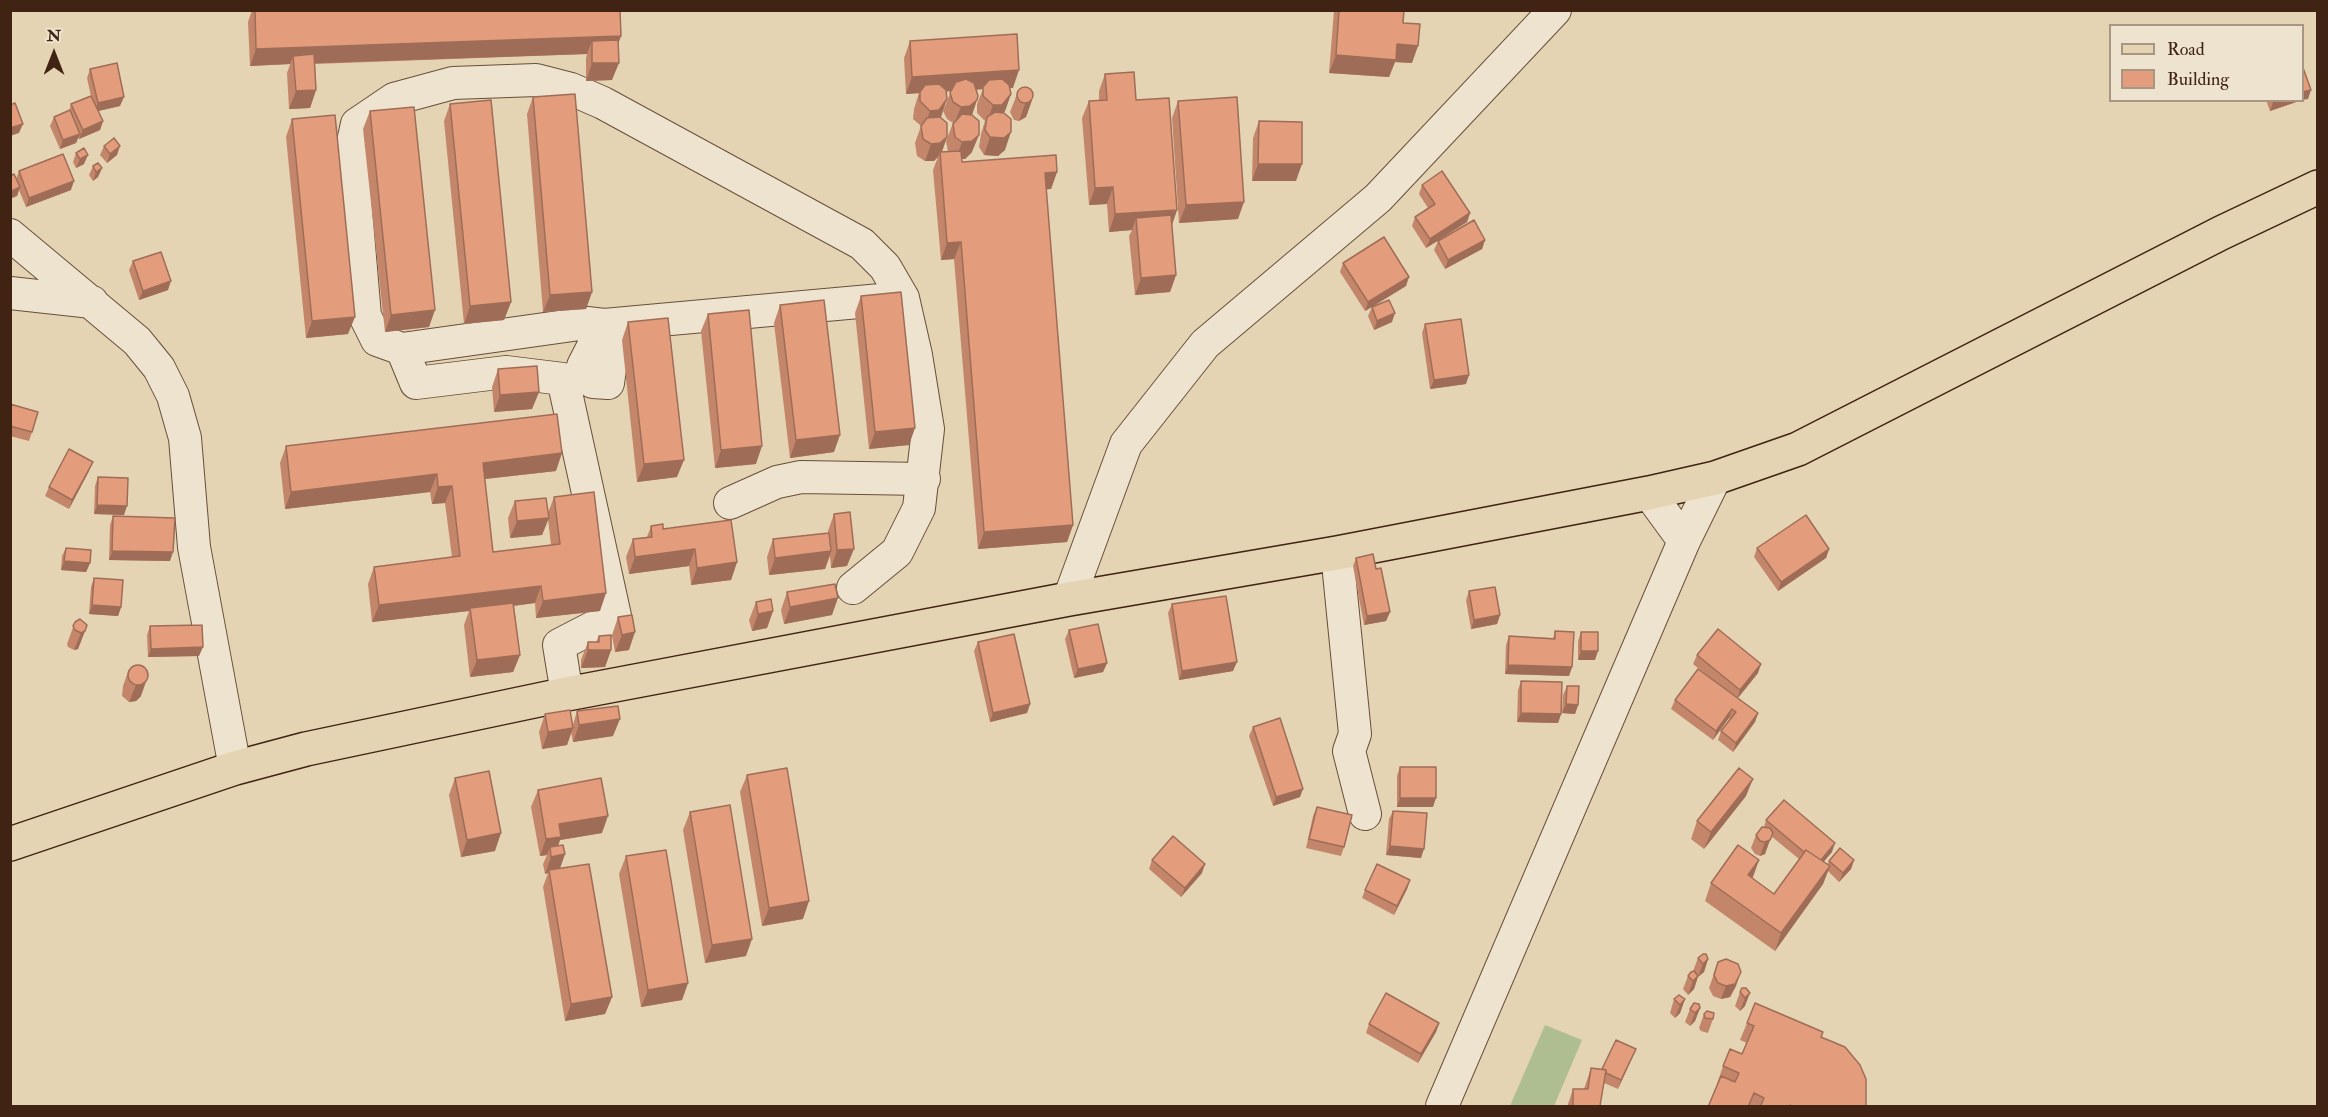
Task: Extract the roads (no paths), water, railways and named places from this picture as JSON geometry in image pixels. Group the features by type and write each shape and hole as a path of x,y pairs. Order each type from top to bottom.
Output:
{"main road":[{"path":"10,844 235,768 306,749 567,694 1069,599 1337,553 1649,493 1715,478 1809,443 2221,233 2318,188"}],"street":[{"path":"1069,599 1126,444 1205,344 1378,198 1555,10"},
{"path":"853,588 897,552 919,508 928,429 916,356 903,298 885,267 862,244 603,103 572,89 536,80 453,83 394,99 357,124 351,151 365,316 377,340 402,349 587,323 604,326 903,298"},
{"path":"10,235 136,341 159,368 173,396 185,438 194,548 235,768"},
{"path":"10,293 92,302"},
{"path":"402,349 416,383 506,372 563,379 615,616 559,645 567,694"},
{"path":"730,503 777,482 801,477 924,479"},
{"path":"1442,1107 1684,541 1715,478"},
{"path":"1649,493 1684,541"},
{"path":"1337,553 1355,734 1350,751 1365,814"}]}
